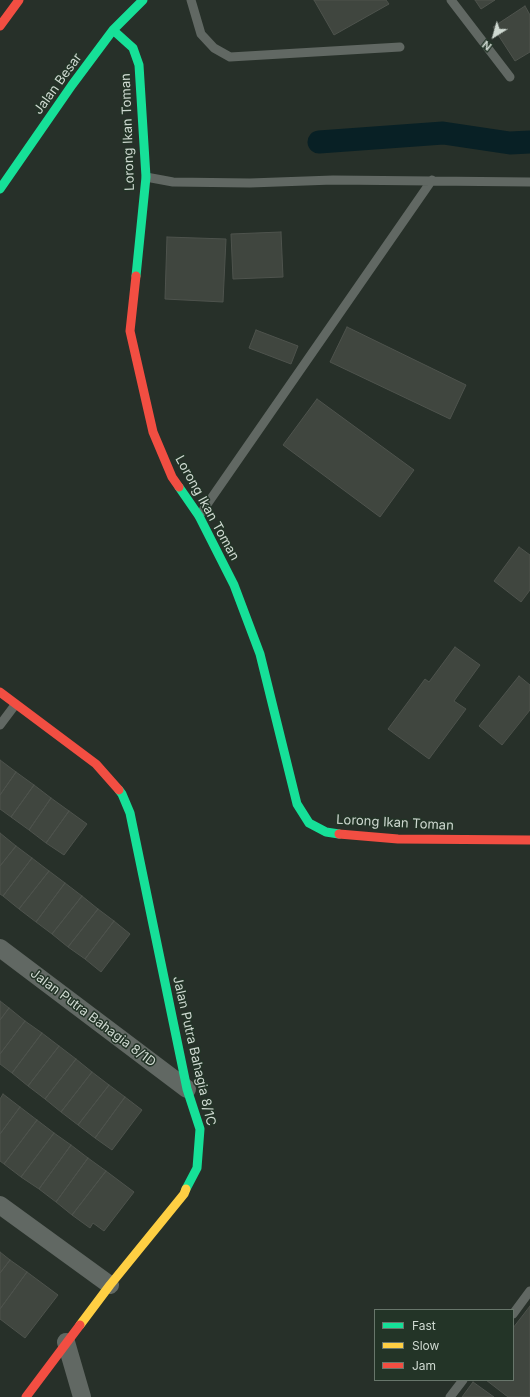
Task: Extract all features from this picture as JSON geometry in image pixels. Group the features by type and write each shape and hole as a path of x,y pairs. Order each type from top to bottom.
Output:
{"street":[{"path":"0,26 19,0"},
{"name":"Jalan Besar","path":"0,189 72,85 113,30 143,0"},
{"name":"Lorong Ikan Toman","path":"113,30 133,48 139,64 146,177 130,331 153,432 172,477 199,516 234,585 260,654 297,804 309,823 326,832 351,836 398,839 530,840"},
{"name":"Jalan Putra Bahagia 8/1C","path":"0,692 15,705 96,764 122,794 130,813 187,1089 200,1129 198,1168 184,1194 110,1285 26,1397"},
{"name":"Jalan Putra Bahagia 8/1D","path":"0,948 187,1089"},
{"path":"0,1205 110,1285"},
{"path":"66,1342 82,1397"}],"lane":[{"path":"191,0 201,34 214,48 230,57 400,47"},
{"path":"451,0 510,77"},
{"path":"146,177 173,182 250,183 333,180 530,182"},
{"path":"199,516 432,180"},
{"path":"0,725 15,705"},
{"path":"514,1313 530,1292"},
{"path":"450,1397 462,1381"}],"building":[{"path":"314,0 386,0 389,4 334,35"},
{"path":"475,0 495,0 481,9"},
{"path":"525,6 530,15 530,52 515,61 493,27"},
{"path":"281,232 283,277 233,279 231,234"},
{"path":"167,237 226,239 223,302 165,299"},
{"path":"347,327 466,385 450,419 330,362"},
{"path":"256,330 298,346 291,364 249,348"},
{"path":"317,399 414,470 380,517 283,445"},
{"path":"519,547 530,555 530,590 521,602 494,581"},
{"path":"455,647 480,665 454,701 466,709 429,759 388,729 425,679 429,682"},
{"path":"519,676 530,685 530,710 502,745 479,726"},
{"path":"0,760 16,772 0,795"},
{"path":"16,772 34,785 11,817 0,809 0,795"},
{"path":"34,785 51,798 29,830 11,817"},
{"path":"51,798 69,811 46,843 29,830"},
{"path":"69,811 87,824 64,855 46,843"},
{"path":"0,833 16,846 0,866"},
{"path":"16,846 32,858 3,896 0,894 0,866"},
{"path":"32,858 49,871 19,909 3,896"},
{"path":"49,871 65,883 36,922 19,909"},
{"path":"65,883 82,896 52,934 36,922"},
{"path":"82,896 98,909 68,947 52,934"},
{"path":"98,909 114,921 85,959 68,947"},
{"path":"114,921 130,934 101,972 85,959"},
{"path":"0,1001 9,1008 0,1020"},
{"path":"9,1008 25,1021 0,1054 0,1020"},
{"path":"25,1021 42,1033 12,1073 0,1064 0,1054"},
{"path":"42,1033 59,1046 28,1086 12,1073"},
{"path":"59,1046 76,1059 45,1099 28,1086"},
{"path":"76,1059 92,1072 61,1112 45,1099"},
{"path":"92,1072 109,1085 78,1125 61,1112"},
{"path":"109,1085 125,1097 95,1138 78,1125"},
{"path":"3,1094 20,1107 0,1134 0,1099"},
{"path":"125,1097 142,1110 112,1150 95,1138"},
{"path":"20,1107 37,1120 4,1164 0,1161 0,1134"},
{"path":"37,1120 54,1133 21,1177 4,1164"},
{"path":"54,1133 71,1145 39,1189 21,1177"},
{"path":"71,1145 88,1158 56,1202 39,1189"},
{"path":"88,1158 106,1171 72,1215 56,1202"},
{"path":"106,1171 134,1192 104,1231 93,1223 90,1228 72,1215"},
{"path":"0,1252 10,1260 0,1273"},
{"path":"10,1260 27,1272 0,1309 0,1273"},
{"path":"27,1272 58,1295 25,1338 0,1319 0,1309"},
{"path":"530,1306 530,1397 508,1397 487,1381 514,1381 514,1327"},
{"path":"473,1382 494,1397 462,1397"}],"waterway":[{"path":"319,142 443,133 510,143 530,142"}],"traffic: fast":[{"path":"0,189 72,85 113,30 143,0"},
{"path":"113,30 133,48 139,65 146,177 136,276"},
{"path":"179,487 199,516 234,585 260,654 297,804 309,823 326,832 339,834"},
{"path":"119,790 130,813 187,1089 200,1129 197,1168 186,1189"}],"traffic: slow":[{"path":"80,1325 110,1285 184,1194 186,1189"}],"traffic: jam":[{"path":"0,26 19,0"},
{"path":"136,276 130,331 153,432 172,477 179,487"},
{"path":"0,692 96,764 119,790"},
{"path":"339,834 398,839 530,840"},
{"path":"26,1397 80,1325"}]}
